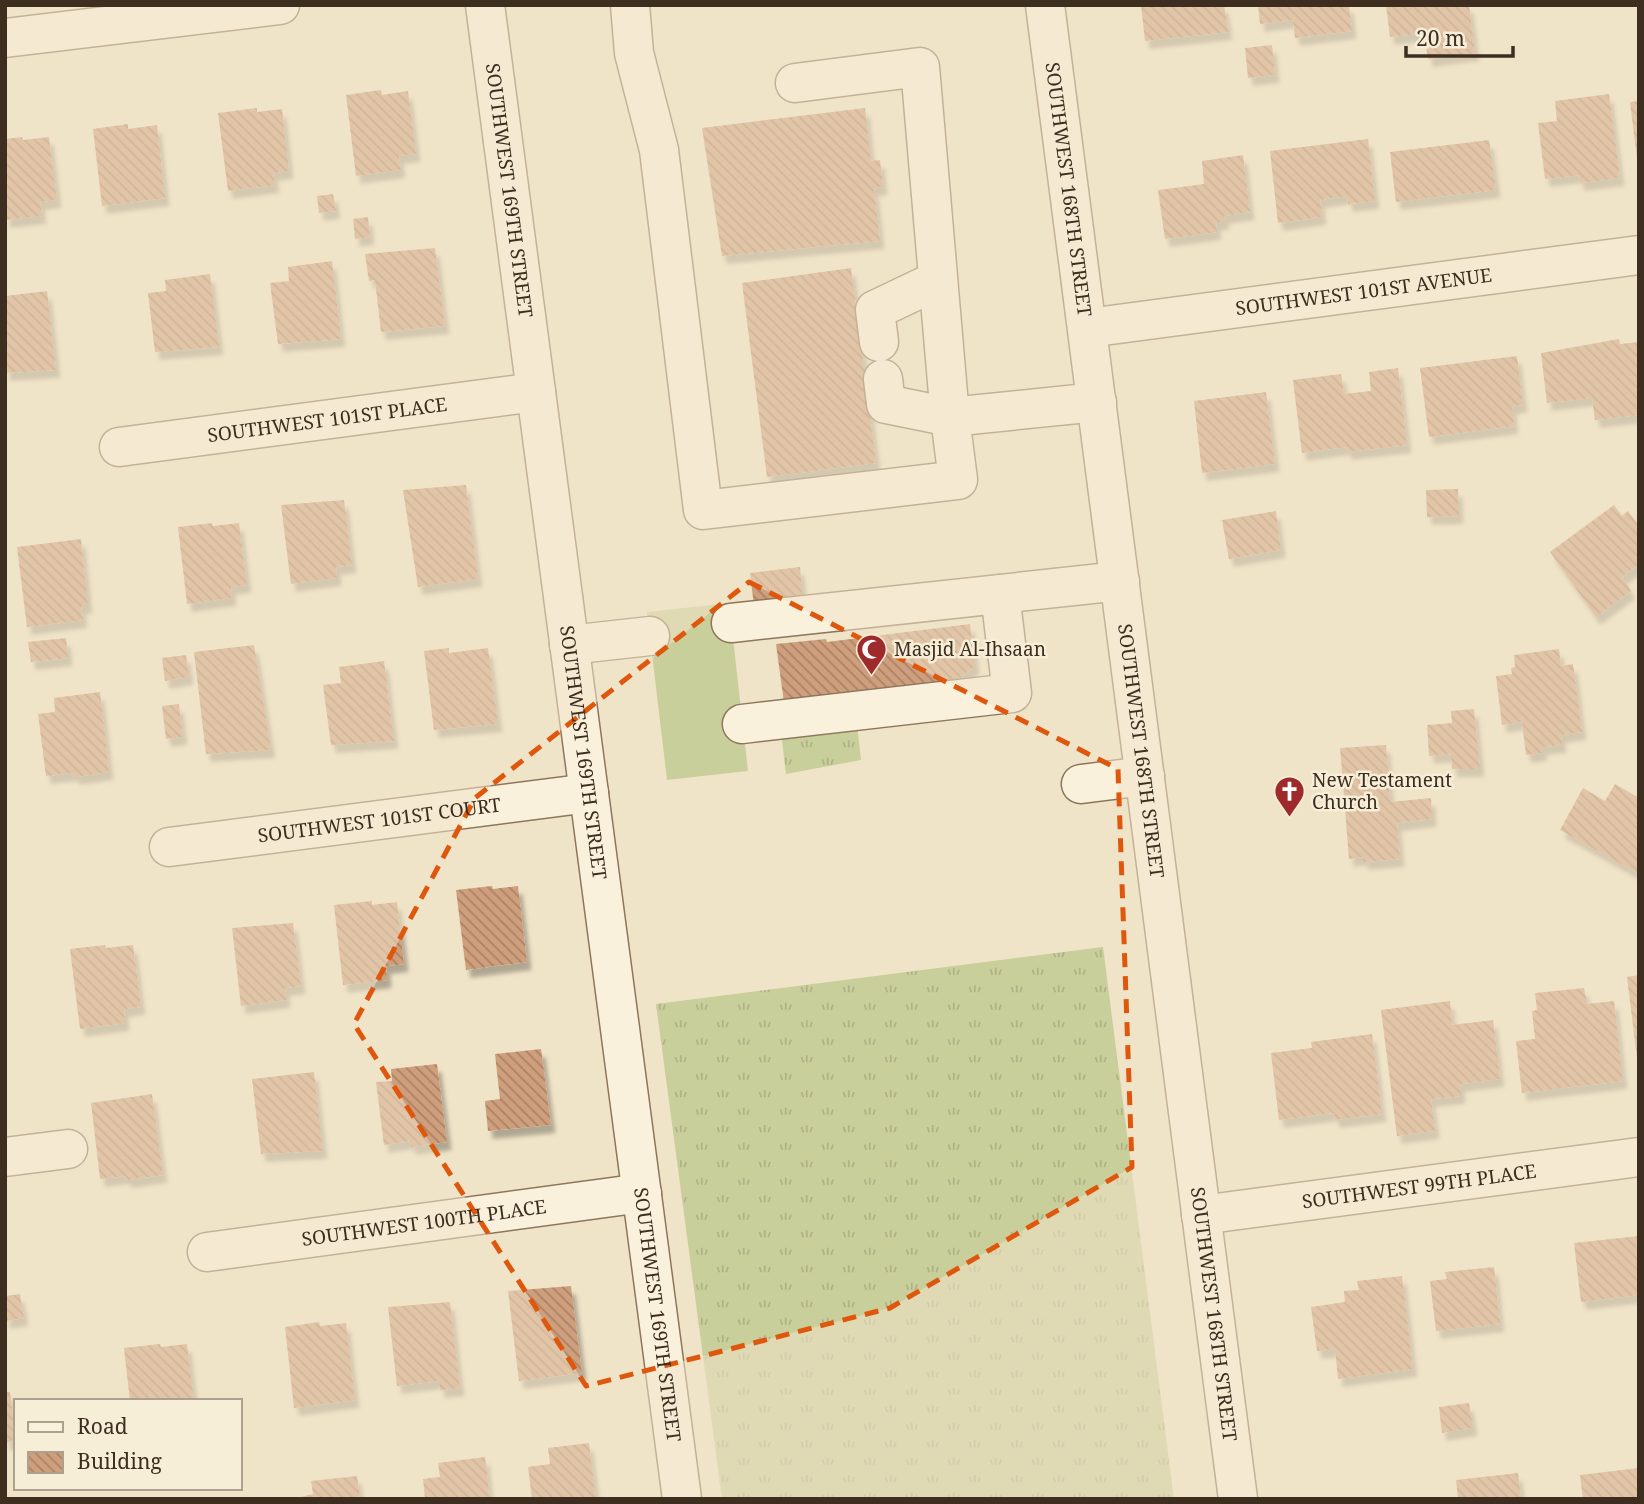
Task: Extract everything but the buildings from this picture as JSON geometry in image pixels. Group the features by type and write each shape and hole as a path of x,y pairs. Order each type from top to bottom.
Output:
{"street":[{"path":"5,38 147,14 280,5"},
{"name":"SOUTHWEST 169TH STREET","path":"485,5 682,1499"},
{"path":"630,5 634,53 660,150 703,510 958,480 936,281 920,66 795,83"},
{"name":"SOUTHWEST 168TH STREET","path":"1045,5 1238,1499"},
{"name":"SOUTHWEST 101ST AVENUE","path":"1088,328 1639,255"},
{"path":"936,281 875,310 886,404 950,417 1097,402"},
{"name":"SOUTHWEST 101ST PLACE","path":"120,447 536,392"},
{"path":"731,623 1120,580"},
{"path":"742,724 1012,693 1000,594"},
{"path":"569,645 650,636"},
{"path":"1081,783 1145,776"},
{"name":"SOUTHWEST 101ST COURT","path":"169,847 589,793"},
{"path":"5,1157 68,1149"},
{"name":"SOUTHWEST 99TH PLACE","path":"1201,1215 1639,1157"},
{"name":"SOUTHWEST 100TH PLACE","path":"207,1252 642,1193"}],"highlighted area":[{"path":"749,582 1118,769 1132,1167 890,1308 586,1386 354,1024 475,798"}],"green space":[{"path":"729,603 748,771 667,780 647,612"},
{"path":"857,724 861,760 786,774 781,732"},
{"path":"1103,947 1174,1499 722,1499 656,1004"}],"place":[{"name":"Masjid Al-Ihsaan","path":"871,676"},
{"name":"New Testament Church","path":"1289,818"}]}
